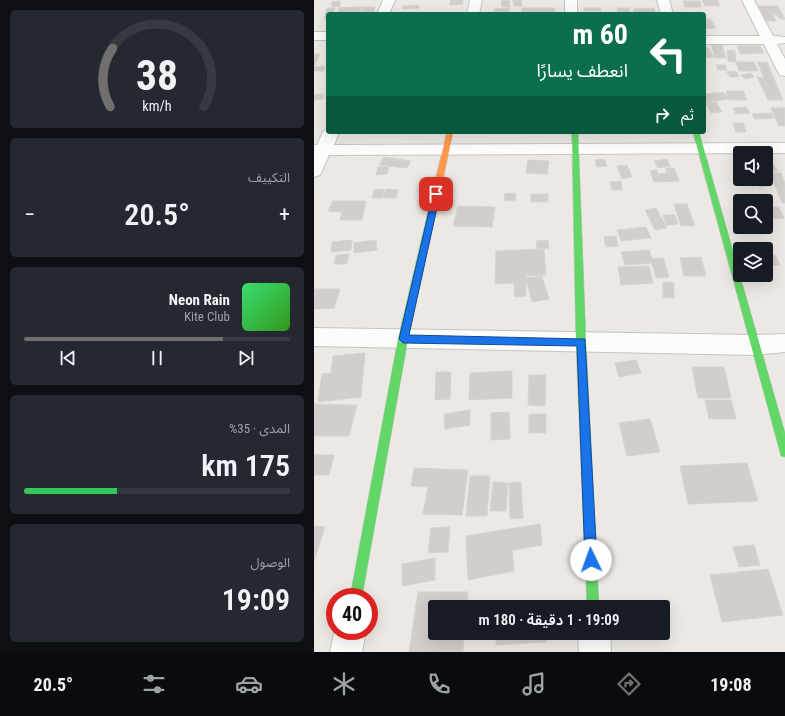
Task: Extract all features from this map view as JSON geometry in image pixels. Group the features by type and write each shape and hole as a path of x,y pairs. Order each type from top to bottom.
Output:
{"street":[{"path":"384,12 390,0"},
{"path":"473,12 476,0"},
{"path":"571,0 571,12"},
{"path":"663,0 666,12"},
{"path":"748,0 785,72"},
{"path":"314,36 326,36"},
{"path":"706,40 785,40"},
{"path":"314,171 318,150 330,134"},
{"path":"358,588 403,339 450,134"},
{"path":"575,134 581,342 593,600"},
{"path":"696,134 785,452"},
{"path":"318,150 785,148"},
{"path":"314,337 755,345 785,343"},
{"path":"346,652 348,640"},
{"path":"594,640 595,652"}],"building":[{"path":"451,0 463,0 463,4 450,5"},
{"path":"509,0 510,7 502,7 501,1"},
{"path":"513,0 521,0 522,6 514,6"},
{"path":"702,0 717,0 720,6 705,6"},
{"path":"340,1 340,6 332,7 332,2"},
{"path":"683,1 700,1 701,7 685,7"},
{"path":"419,5 419,8 403,9 403,6"},
{"path":"758,6 778,6 785,19 780,19 777,15 773,15 776,21 766,21"},
{"path":"362,7 361,12 338,12 339,8"},
{"path":"364,7 375,7 374,12 362,12"},
{"path":"327,8 335,8 334,12 326,12"},
{"path":"509,8 509,11 494,12 494,9"},
{"path":"522,8 555,8 555,12 522,12"},
{"path":"584,8 601,8 601,11 584,11"},
{"path":"617,8 629,8 630,12 618,12"},
{"path":"654,8 655,12 634,12 633,9"},
{"path":"706,19 710,19 716,28 706,29"},
{"path":"711,43 722,44 726,58 715,58"},
{"path":"737,46 760,46 764,53 740,54"},
{"path":"706,48 708,48 714,57 706,58"},
{"path":"727,50 735,51 736,62 728,61"},
{"path":"314,54 320,54 314,67"},
{"path":"736,62 754,62 758,71 739,71"},
{"path":"757,62 767,62 783,100 768,100 757,77 764,78"},
{"path":"716,65 725,65 727,70 718,70"},
{"path":"325,66 324,71 314,71 314,67"},
{"path":"736,71 739,77 730,77 727,72"},
{"path":"751,73 754,77 745,79 741,75"},
{"path":"726,91 743,91 747,100 729,100"},
{"path":"723,92 729,99 707,102 706,94"},
{"path":"324,94 323,99 314,100 314,95"},
{"path":"716,102 722,112 711,113 706,103"},
{"path":"746,107 750,113 736,114 733,108"},
{"path":"771,108 785,108 785,126 779,126"},
{"path":"772,113 774,118 755,119 752,114"},
{"path":"733,123 743,123 746,132 736,132"},
{"path":"384,157 411,161 407,168 379,165"},
{"path":"604,159 607,166 597,167 595,160"},
{"path":"667,159 670,166 658,168 654,161"},
{"path":"528,160 549,161 547,174 526,173"},
{"path":"773,164 777,171 773,171"},
{"path":"627,165 632,177 622,179 617,166"},
{"path":"378,167 389,167 387,174 376,175"},
{"path":"666,168 674,168 679,181 654,182 650,171 657,170 658,174 667,173"},
{"path":"773,173 781,173 785,183 785,203 782,203 773,180"},
{"path":"621,181 622,190 612,190 610,182"},
{"path":"384,189 382,198 372,198 374,190"},
{"path":"386,189 398,190 396,198 383,198"},
{"path":"515,193 516,200 505,201 504,194"},
{"path":"531,194 548,194 548,202 531,202"},
{"path":"333,201 345,201 341,212 328,211"},
{"path":"345,201 366,201 362,220 340,220"},
{"path":"674,204 687,204 695,226 681,226"},
{"path":"458,206 495,207 492,227 453,226"},
{"path":"773,207 779,207 784,218 773,219"},
{"path":"656,208 667,228 655,230 645,210"},
{"path":"663,215 675,215 678,224 666,225"},
{"path":"646,227 651,238 621,241 617,230"},
{"path":"616,236 618,246 606,247 604,237"},
{"path":"352,240 351,250 331,252 332,242"},
{"path":"376,240 377,250 354,253 354,243"},
{"path":"548,240 549,248 537,249 536,241"},
{"path":"544,249 546,275 526,276 526,296 515,297 514,283 495,284 496,251"},
{"path":"649,250 652,259 663,258 669,277 656,278 652,263 625,265 621,252"},
{"path":"349,254 347,264 334,264 336,255"},
{"path":"773,255 775,255 780,265 773,266"},
{"path":"701,257 706,276 684,276 680,258"},
{"path":"649,266 653,283 621,285 618,267"},
{"path":"542,276 549,299 532,302 526,278"},
{"path":"663,282 674,283 674,298 663,297"},
{"path":"314,289 340,289 334,308 314,309"},
{"path":"365,353 361,397 318,402 322,374 331,373 333,356"},
{"path":"636,360 641,373 619,377 615,363"},
{"path":"692,367 724,367 731,398 698,398"},
{"path":"512,371 512,398 469,400 470,373"},
{"path":"436,372 451,372 450,399 435,400"},
{"path":"529,375 546,375 545,406 528,405"},
{"path":"705,400 731,400 736,419 709,419"},
{"path":"314,404 357,405 349,436 314,436"},
{"path":"470,410 470,425 445,429 444,414"},
{"path":"509,412 510,439 491,440 491,413"},
{"path":"529,414 546,414 546,433 529,433"},
{"path":"650,419 660,452 627,456 619,423"},
{"path":"314,455 334,455 329,475 314,475"},
{"path":"747,463 758,501 688,504 680,466"},
{"path":"414,468 468,470 462,515 423,514 428,487 411,486"},
{"path":"470,476 490,476 487,516 466,516"},
{"path":"493,482 508,483 506,511 490,511"},
{"path":"521,482 523,518 510,519 509,483"},
{"path":"540,524 542,545 512,550 514,571 468,580 466,536"},
{"path":"314,526 325,527 314,561"},
{"path":"450,527 448,552 428,553 431,528"},
{"path":"754,545 760,565 739,567 733,547"},
{"path":"435,558 435,580 402,586 402,564"},
{"path":"768,569 783,615 722,622 710,575"},
{"path":"418,592 468,592 467,600 428,600 428,640 464,640 463,652 409,652"},
{"path":"496,640 547,640 547,642 496,645"}],"traffic: fast":[{"path":"575,134 581,342 593,600"},
{"path":"697,134 785,452"},
{"path":"358,588 403,339 434,203"}],"traffic: slow":[{"path":"434,203 450,134"}],"route":[{"path":"436,194 403,339 581,342 591,560"}]}
